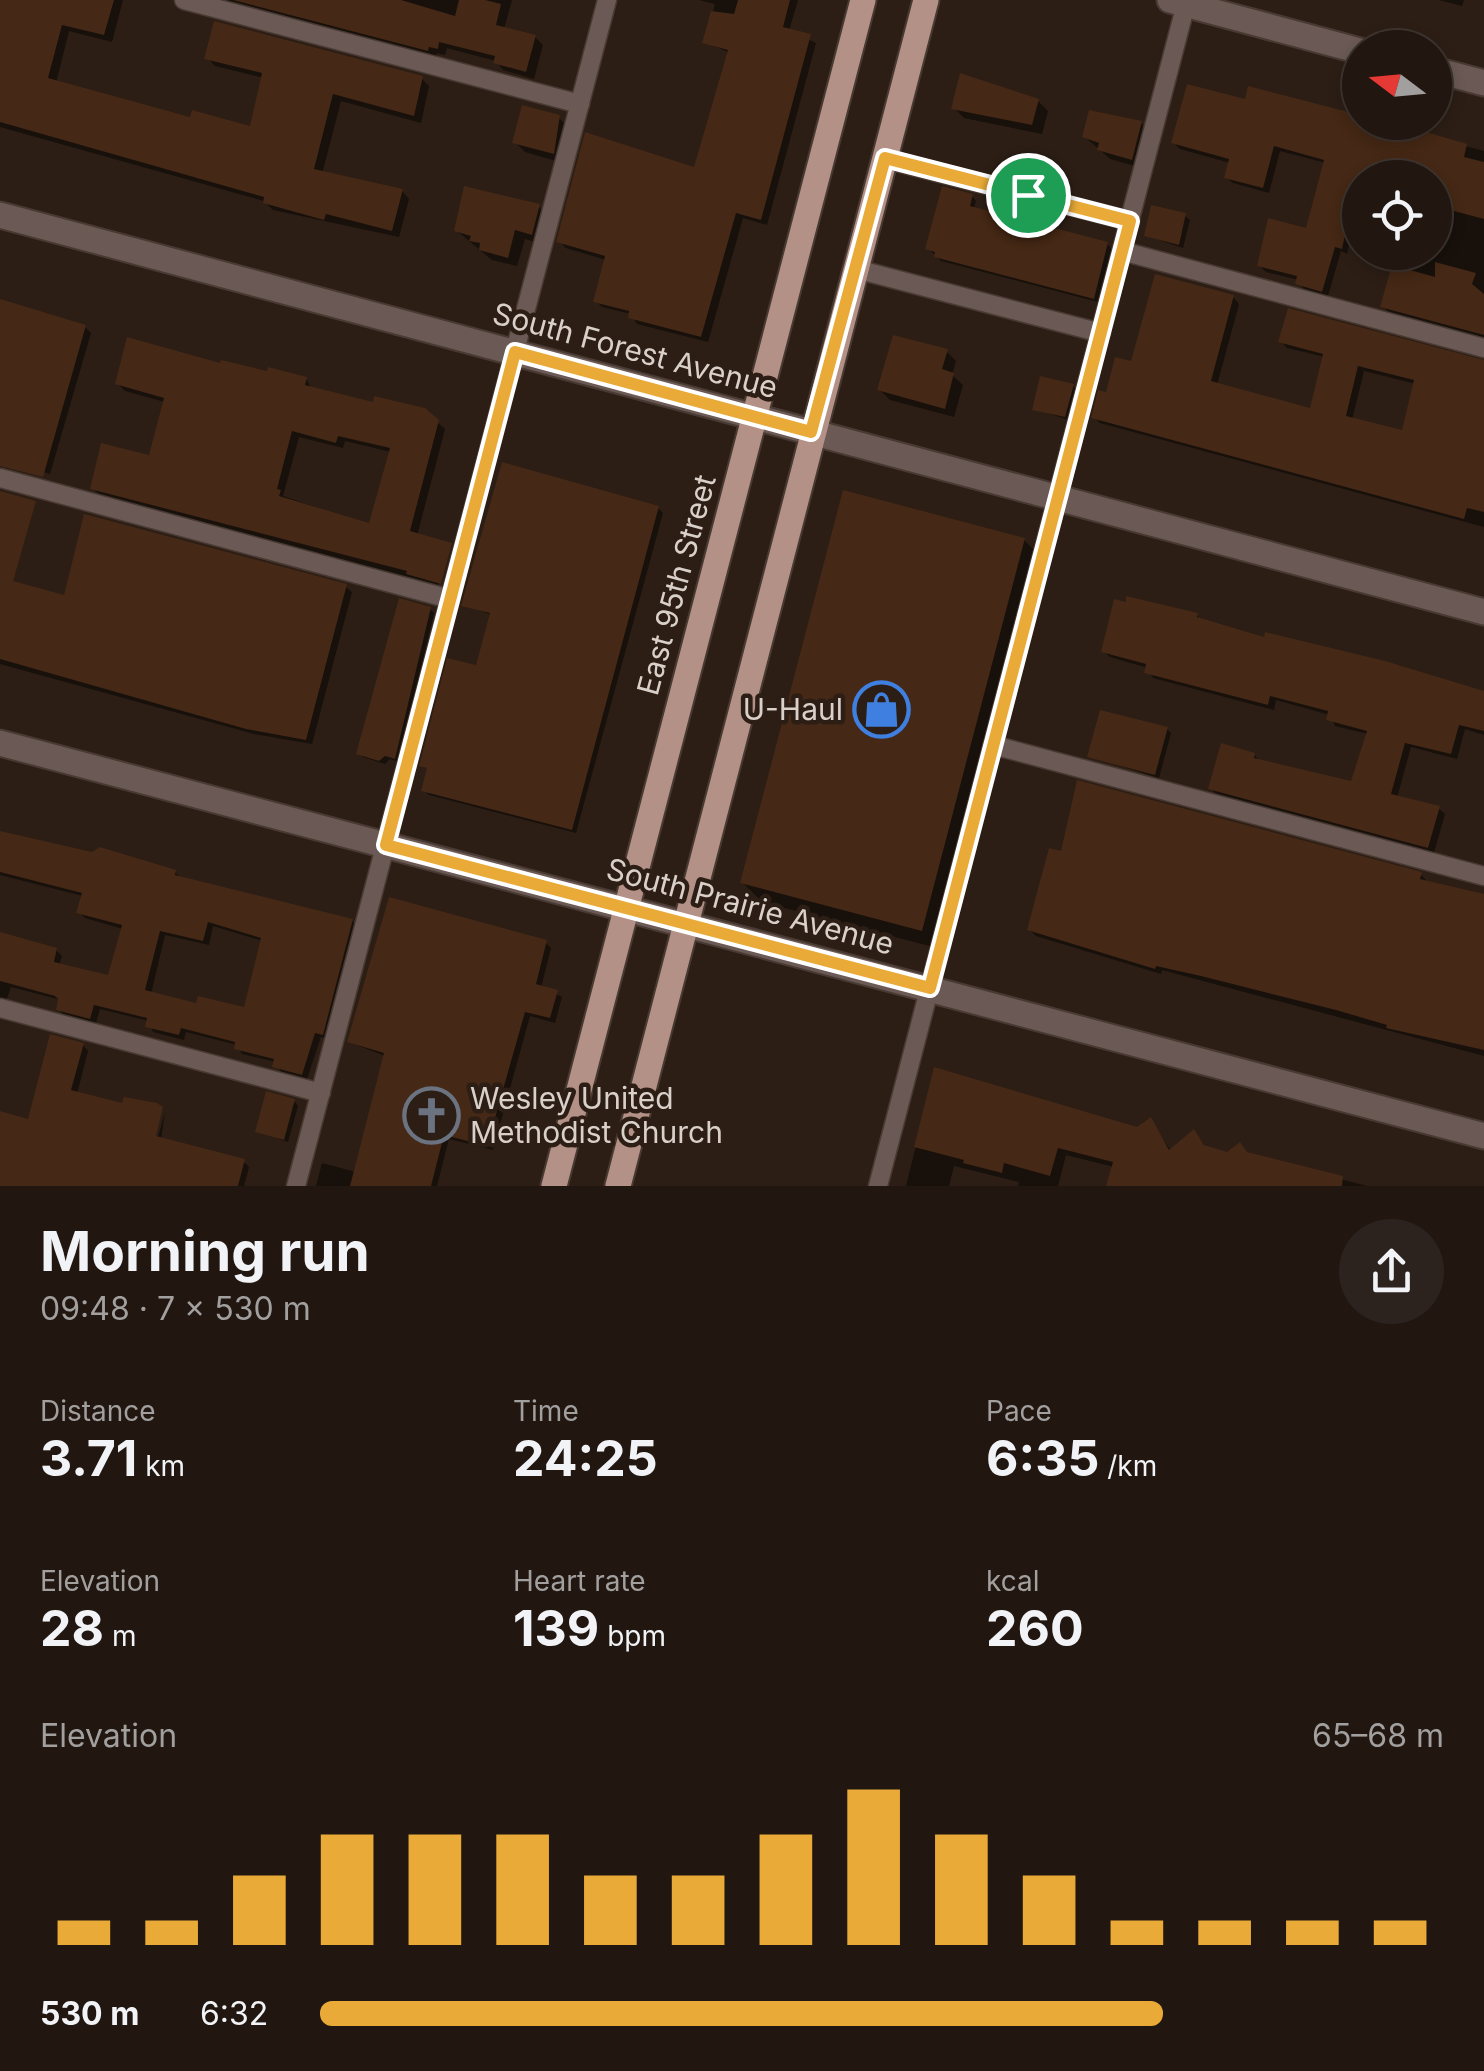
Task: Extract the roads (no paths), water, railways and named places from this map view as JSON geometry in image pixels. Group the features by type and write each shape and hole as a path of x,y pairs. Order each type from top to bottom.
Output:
{"main road":[{"name":"East 95th Street","path":"554,1186 864,0"},
{"path":"618,1186 926,0"}],"street":[{"path":"1181,1 1342,45"},
{"path":"1452,75 1484,84"},
{"name":"South Forest Avenue","path":"0,215 1484,612"},
{"name":"South Prairie Avenue","path":"0,743 1484,1136"}],"lane":[{"path":"184,0 580,104"},
{"path":"296,1186 607,0"},
{"path":"878,1186 1130,221 1181,1"},
{"path":"885,158 1130,221"},
{"path":"1122,252 1484,348"},
{"path":"856,269 1100,333"},
{"path":"0,478 450,598"},
{"path":"993,745 1484,876"},
{"path":"0,1008 320,1093"}],"place":[{"name":"U-Haul","path":"882,710"},
{"name":"Wesley United Methodist Church","path":"431,1116"}]}
